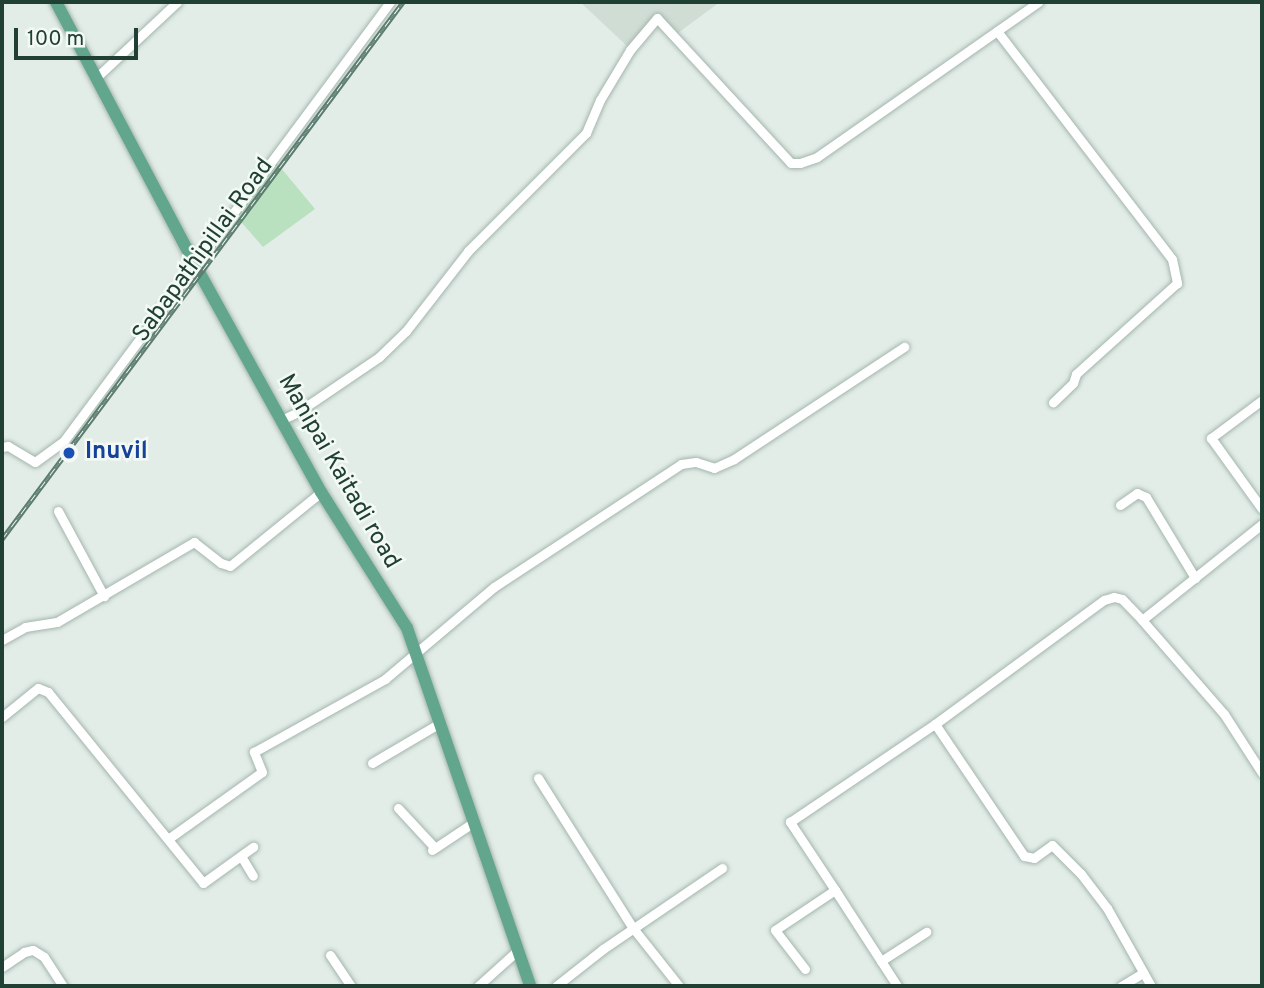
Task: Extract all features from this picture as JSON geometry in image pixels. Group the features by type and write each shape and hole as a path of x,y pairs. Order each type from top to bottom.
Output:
{"main road":[{"name":"Manipai Kaitadi road","path":"57,2 195,265 321,492 407,628 530,986"}],"street":[{"path":"98,76 177,2"},
{"name":"Sabapathipillai Road","path":"2,447 8,446 35,462 63,442 390,2"},
{"path":"281,420 298,412 379,357 406,331 468,251 586,133 600,100 630,50 657,18 791,163 817,157 1038,2"},
{"path":"997,32 1172,259 1177,283 1076,373 1073,383 1053,402"},
{"path":"168,839 262,772 254,752 385,678 494,587 681,464 696,462 714,468 734,459 904,347"},
{"path":"1262,400 1211,438 1262,509"},
{"path":"2,640 25,627 57,622 194,542 221,563 230,566 321,492"},
{"path":"1120,505 1137,493 1146,497 1195,578"},
{"path":"58,511 104,596"},
{"path":"1142,620 1262,524"},
{"path":"897,986 790,822 935,724 1104,600 1114,597 1122,599 1142,620 1224,714 1262,773"},
{"path":"2,718 38,688 48,692 203,883 253,847"},
{"path":"372,763 440,723"},
{"path":"935,724 1024,856 1034,858 1052,845 1081,874 1107,908 1152,986"},
{"path":"538,778 633,929 679,986"},
{"path":"398,808 433,849 474,822"},
{"path":"240,856 253,876"},
{"path":"556,986 722,868"},
{"path":"806,969 775,930 835,890"},
{"path":"881,961 926,932"},
{"path":"2,967 24,952 33,950 44,957 63,986"},
{"path":"478,986 518,950"},
{"path":"330,955 351,986"},
{"path":"1121,986 1143,973"}],"shaded area":[{"path":"580,2 720,2 678,33 658,13 627,46"}],"green space":[{"path":"276,162 315,209 263,247 236,216"}],"railway":[{"path":"2,539 403,2"}],"place":[{"name":"Inuvil","path":"69,453"}]}
